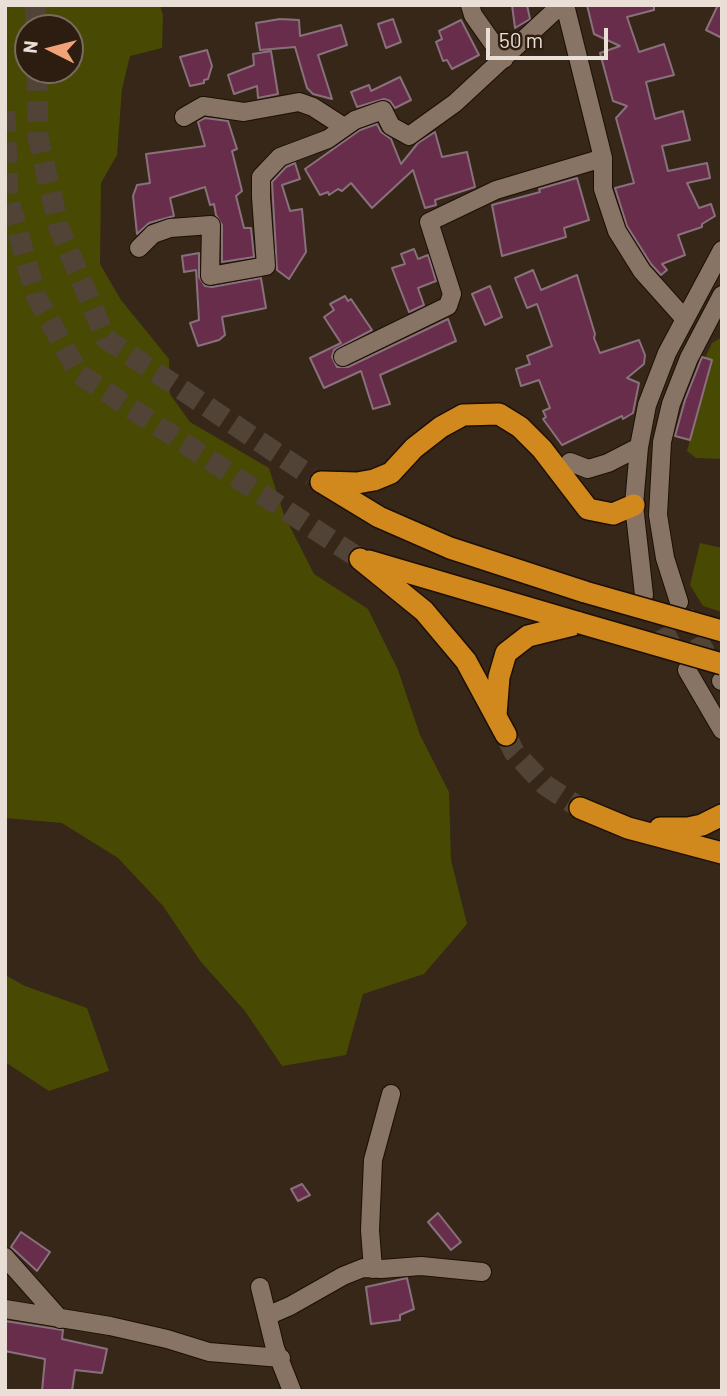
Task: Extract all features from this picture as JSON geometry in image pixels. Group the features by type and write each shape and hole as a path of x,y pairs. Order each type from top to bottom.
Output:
{"highway":[{"path":"634,506 613,514 588,509 542,449 520,427 499,415 463,415 432,434 391,473 374,480 357,483 316,479 379,517 450,548 585,592 722,631"},
{"path":"506,735 466,661 424,611 360,559 722,664"},
{"path":"495,715 499,677 506,653 528,636 580,623"},
{"path":"580,808 628,828 722,853"},
{"path":"628,828 688,828 702,825 722,815"}],"street":[{"path":"470,5 473,15 504,59"},
{"path":"139,248 153,234 162,231 211,225 210,276 266,266 261,177 280,157 328,139 355,120 383,110 391,126 408,136 455,103 563,5 603,158 603,189 617,231 642,271 684,318"},
{"path":"184,117 203,106 244,112 299,102 313,107 344,127"},
{"path":"343,356 448,306 452,294 429,222 496,190 603,158"},
{"path":"645,595 634,506 639,447 647,405 667,353 722,250"},
{"path":"679,602 665,558 657,515 662,442 671,404 689,358 722,295"},
{"path":"570,462 588,469 608,463 639,447"},
{"path":"687,670 722,730"},
{"path":"373,1269 370,1230 373,1160 391,1094"},
{"path":"5,1257 60,1318"},
{"path":"267,1316 363,1268 421,1266 482,1272"},
{"path":"260,1287 275,1348 292,1391"},
{"path":"5,1309 144,1334 209,1352 281,1358"}],"shaded area":[{"path":"5,5 160,5 163,15 162,48 130,56 122,89 117,155 101,183 100,264 121,300 169,359 170,394 190,422 269,468 284,515 314,574 368,609 398,670 420,735 449,792 451,860 467,924 424,974 363,994 346,1055 282,1066 245,1011 201,962 163,906 118,858 62,823 5,818"},
{"path":"722,337 722,459 696,458 687,451 712,360 705,358 712,343"},
{"path":"700,543 722,548 722,612 703,606 690,585"},
{"path":"5,975 25,986 87,1008 109,1071 49,1091 5,1062"}],"building":[{"path":"512,5 527,5 530,19 515,28"},
{"path":"587,5 654,5 654,10 627,17 639,52 664,44 674,75 646,82 655,119 683,111 690,140 662,146 668,171 707,163 710,178 687,183 699,208 711,204 715,216 702,224 702,227 678,235 685,255 662,264 667,270 661,275 627,226 615,188 634,183 616,118 627,106 613,101 600,53 620,46 594,34"},
{"path":"718,5 722,5 722,38 706,30"},
{"path":"280,19 299,20 300,36 341,25 347,45 318,55 332,99 313,94 307,88 295,47 260,50 256,23"},
{"path":"393,19 401,42 386,48 378,24"},
{"path":"461,20 479,55 452,69 447,60 443,61 436,42 442,39 439,31"},
{"path":"207,50 212,66 208,79 204,80 204,83 190,86 180,57"},
{"path":"271,51 278,94 258,98 257,86 234,94 228,75 254,65 253,54"},
{"path":"400,77 411,100 395,108 390,101 384,99 357,107 351,92 369,85 371,91"},
{"path":"205,118 228,121 237,149 232,151 242,191 236,196 244,228 251,228 254,257 222,262 222,225 214,204 210,205 205,187 170,198 174,216 149,223 137,234 133,196 137,185 150,183 146,154 205,146 198,122"},
{"path":"377,124 381,132 391,139 401,164 418,143 435,132 442,157 467,152 475,187 435,200 436,205 425,208 413,170 372,208 351,183 342,191 338,189 329,195 328,192 320,195 305,169 360,130"},
{"path":"295,163 300,179 282,185 290,211 302,209 306,252 289,279 277,270 272,182 286,167"},
{"path":"577,178 589,220 564,228 566,237 502,256 492,205 540,192 539,189"},
{"path":"414,249 418,259 428,255 436,281 418,288 424,305 409,312 392,268 405,264 401,254"},
{"path":"199,253 199,277 205,286 261,278 266,308 222,317 225,335 219,340 198,346 190,323 199,320 196,270 184,272 182,256"},
{"path":"533,270 541,290 577,275 600,353 639,340 645,355 644,364 627,378 639,383 633,413 562,445 543,419 546,417 543,411 550,408 539,380 521,386 516,369 530,364 527,356 552,346 537,304 527,308 515,278"},
{"path":"490,286 502,317 485,325 472,294"},
{"path":"345,296 348,301 351,299 372,330 334,350 332,357 337,367 348,367 448,319 456,341 380,375 390,404 373,409 361,371 324,388 310,358 341,343 324,317 334,310 330,304"},
{"path":"702,357 712,360 690,440 675,436 685,400"},
{"path":"302,1184 310,1195 298,1201 291,1189"},
{"path":"438,1213 461,1242 451,1250 428,1222"},
{"path":"21,1232 50,1252 37,1271 11,1247"},
{"path":"407,1278 414,1309 400,1315 400,1320 371,1324 366,1287"},
{"path":"5,1321 63,1330 62,1339 107,1349 102,1373 75,1370 72,1391 42,1391 45,1359 5,1351"}],"tunnel":[{"path":"35,5 35,14"},
{"path":"37,84 38,137 59,228 106,339 311,476"},
{"path":"5,111 8,197 36,296 79,374 360,559"},
{"path":"650,604 679,656"},
{"path":"685,613 715,668"},
{"path":"506,735 514,752 545,785 580,808"}]}
